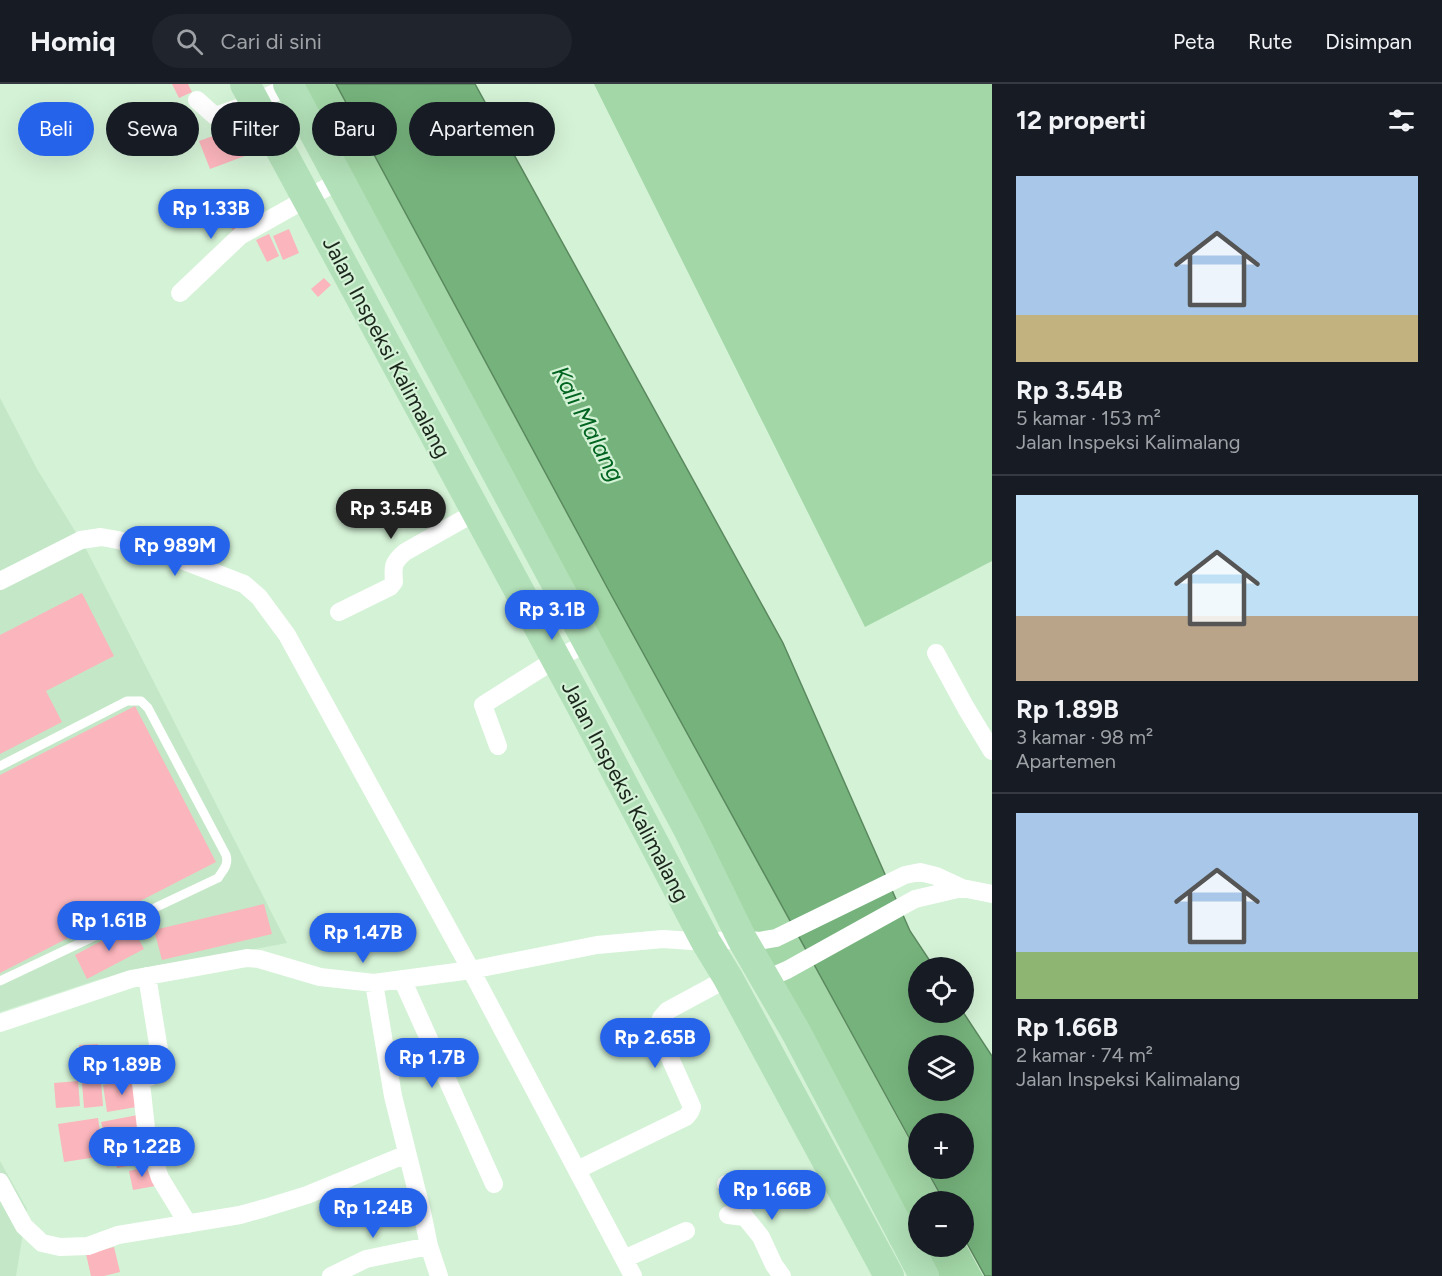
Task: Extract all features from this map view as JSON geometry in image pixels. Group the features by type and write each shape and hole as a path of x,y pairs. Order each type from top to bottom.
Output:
{"main road":[{"name":"Jalan Inspeksi Kalimalang","path":"289,85 688,828 742,939 777,975 797,1034 924,1276"},
{"name":"Jalan Inspeksi Kalimalang","path":"250,93 706,942 728,978 889,1276"}],"street":[{"path":"197,100 216,116 250,93 289,85"},
{"path":"180,293 240,236 340,180"},
{"path":"339,612 390,586 394,582 393,569 396,560 405,552 476,512"},
{"path":"0,581 81,540 100,537 118,540 174,557 244,584 259,597 287,635 471,970 633,1276"},
{"path":"498,746 483,705 556,659 589,642"},
{"path":"936,653 992,751"},
{"path":"0,1023 131,979 247,958 259,959 320,977 374,983 471,970 597,945 663,939 706,942 742,939 759,941 776,938 905,875 920,872 936,876 962,888 992,894"},
{"path":"777,975 915,899 962,888"},
{"path":"147,976 163,1068 162,1071 144,1078 141,1083 147,1137 160,1178 188,1224"},
{"path":"577,1170 686,1117 690,1112 692,1107 664,1047 661,1018 667,1011 728,978"},
{"path":"402,979 494,1184"},
{"path":"374,983 393,1096 429,1246 439,1276"},
{"path":"0,1182 24,1226 42,1243 60,1247 88,1246 118,1235 240,1215 286,1202 407,1154"},
{"path":"726,1184 737,1216 761,1237 774,1265 782,1276"},
{"path":"624,1259 686,1231"},
{"path":"331,1276 366,1259 429,1246"}],"lane":[{"path":"0,766 127,701 141,701 148,708 228,861 218,878 0,981"}],"shaded area":[{"path":"289,84 336,84 346,102 312,102 312,127"},
{"path":"594,84 992,84 992,561 865,627"},
{"path":"327,156 375,156 908,1138 908,1179 931,1179 937,1191 908,1191 908,1248"},
{"path":"0,398 37,469 86,549 287,943 100,979 0,1012"},
{"path":"0,1161 27,1209 16,1276 0,1276"},
{"path":"913,1257 973,1257 983,1276 923,1276"}],"water":[{"path":"336,84 475,84 485,102 409,102 409,156 515,156 783,643 910,931 927,957 908,957 908,1023 970,1023 992,1056 992,1276 985,1276 974,1256 974,1191 938,1191 932,1179 974,1179 974,1113 908,1113 908,1136 608,589 375,156 397,156 397,102 346,102"}],"building":[{"path":"172,84 188,84 192,92 179,98"},
{"path":"211,137 211,156 245,156 210,169 199,141"},
{"path":"240,196 254,227 235,235 221,205"},
{"path":"289,229 299,253 283,260 273,236"},
{"path":"269,234 279,256 267,262 256,240"},
{"path":"324,278 331,285 318,297 311,289"},
{"path":"82,593 114,656 46,691 62,722 0,754 0,635"},
{"path":"135,706 216,862 0,973 0,775"},
{"path":"264,904 272,934 162,960 154,930"},
{"path":"131,925 144,949 87,979 75,955"},
{"path":"98,1044 103,1106 84,1108 79,1045"},
{"path":"136,1079 142,1106 107,1112 103,1085"},
{"path":"78,1081 80,1106 56,1108 54,1083"},
{"path":"138,1115 142,1132 105,1139 101,1122"},
{"path":"98,1118 104,1156 64,1162 58,1124"},
{"path":"145,1138 149,1162 117,1168 113,1144"},
{"path":"150,1166 155,1186 133,1190 129,1171"},
{"path":"114,1247 120,1272 91,1276 86,1254"}],"waterway":[{"name":"Kali Malang","path":"865,945 912,1035"}]}
